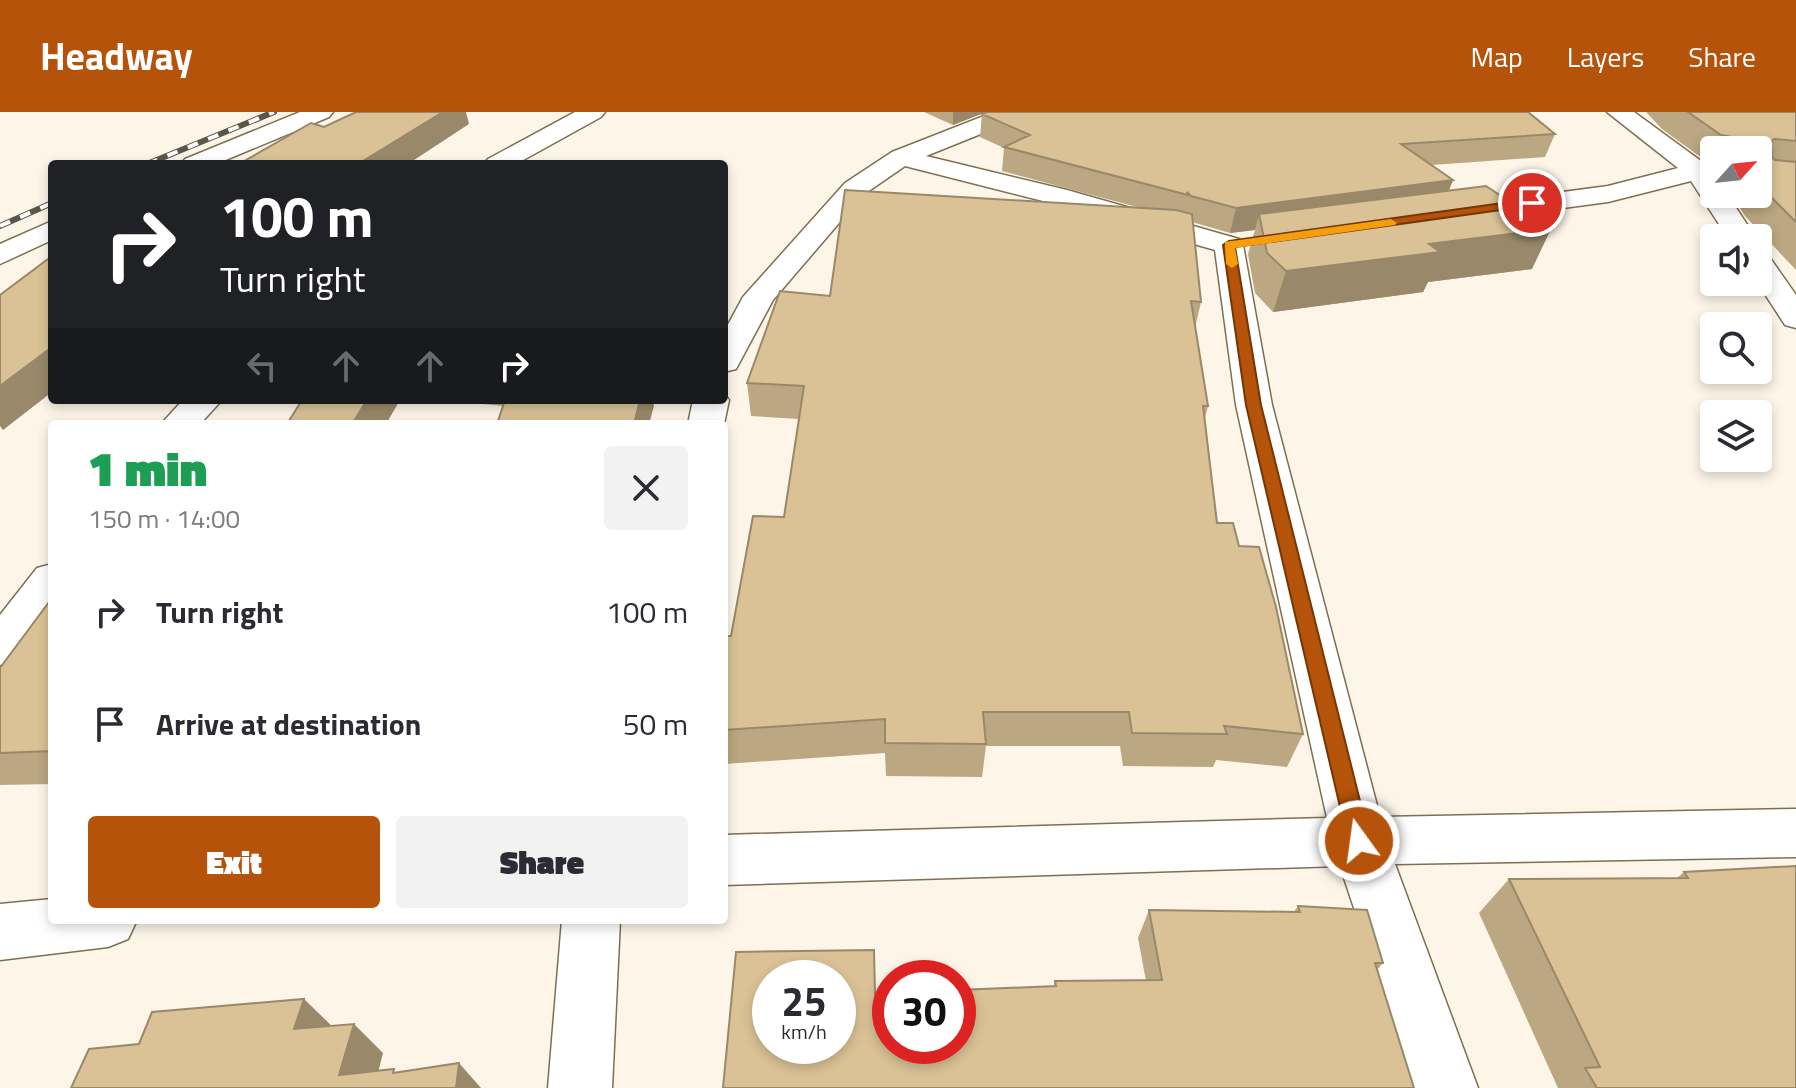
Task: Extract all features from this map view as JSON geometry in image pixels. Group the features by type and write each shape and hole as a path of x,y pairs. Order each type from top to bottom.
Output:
{"street":[{"path":"204,160 321,112"},
{"path":"504,160 593,112"},
{"path":"728,355 759,297 854,189 901,157 1015,112"},
{"path":"1619,112 1700,168"},
{"path":"901,157 1244,243 1254,405 1359,841 1446,1088"},
{"path":"1431,217 1608,194 1700,173"},
{"path":"0,255 48,231"},
{"path":"1772,282 1796,318"},
{"path":"183,420 200,404"},
{"path":"0,648 48,584"},
{"path":"728,860 1359,841 1796,833"},
{"path":"0,932 72,924"},
{"path":"580,1088 591,924"}],"building":[{"path":"356,112 443,112 365,160 246,160 311,123 324,127"},
{"path":"1528,112 1555,134 1401,144 1453,180 1236,208 1191,196 1187,192 1188,195 1004,147 1030,135 982,114"},
{"path":"1688,112 1796,112 1796,141 1772,141 1772,136 1721,135"},
{"path":"1772,157 1796,162 1796,222 1772,198"},
{"path":"1486,186 1551,229 1429,244 1440,252 1286,271 1267,253 1259,214"},
{"path":"845,190 1176,210 1192,214 1201,302 1191,301 1208,406 1203,406 1217,523 1233,523 1239,546 1259,547 1276,607 1303,734 1224,726 1227,734 1132,733 1129,712 983,712 986,744 885,743 885,719 728,730 728,636 731,636 753,516 784,517 804,386 747,383 780,291 830,296"},
{"path":"48,259 48,350 0,386 0,295"},
{"path":"300,404 364,404 354,420 290,420"},
{"path":"504,404 639,404 635,420 498,420"},
{"path":"48,603 48,751 0,753 0,668"},
{"path":"1796,866 1796,1088 1597,1088 1585,1068 1600,1067 1509,879 1688,878 1684,872"},
{"path":"1298,906 1367,910 1383,963 1375,963 1414,1088 723,1088 736,952 874,950 872,1064 976,1064 976,989 1056,986 1055,981 1162,980 1149,910 1300,912"},
{"path":"304,999 294,1029 354,1024 339,1075 394,1069 393,1073 459,1063 456,1088 71,1088 89,1049 139,1044 152,1012"}],"railway":[{"path":"157,160 274,112"},
{"path":"0,226 48,205"}],"slow traffic":[{"path":"1232,264 1229,245 1391,223"}],"route":[{"path":"1359,841 1254,405 1229,245 1532,203"}]}
